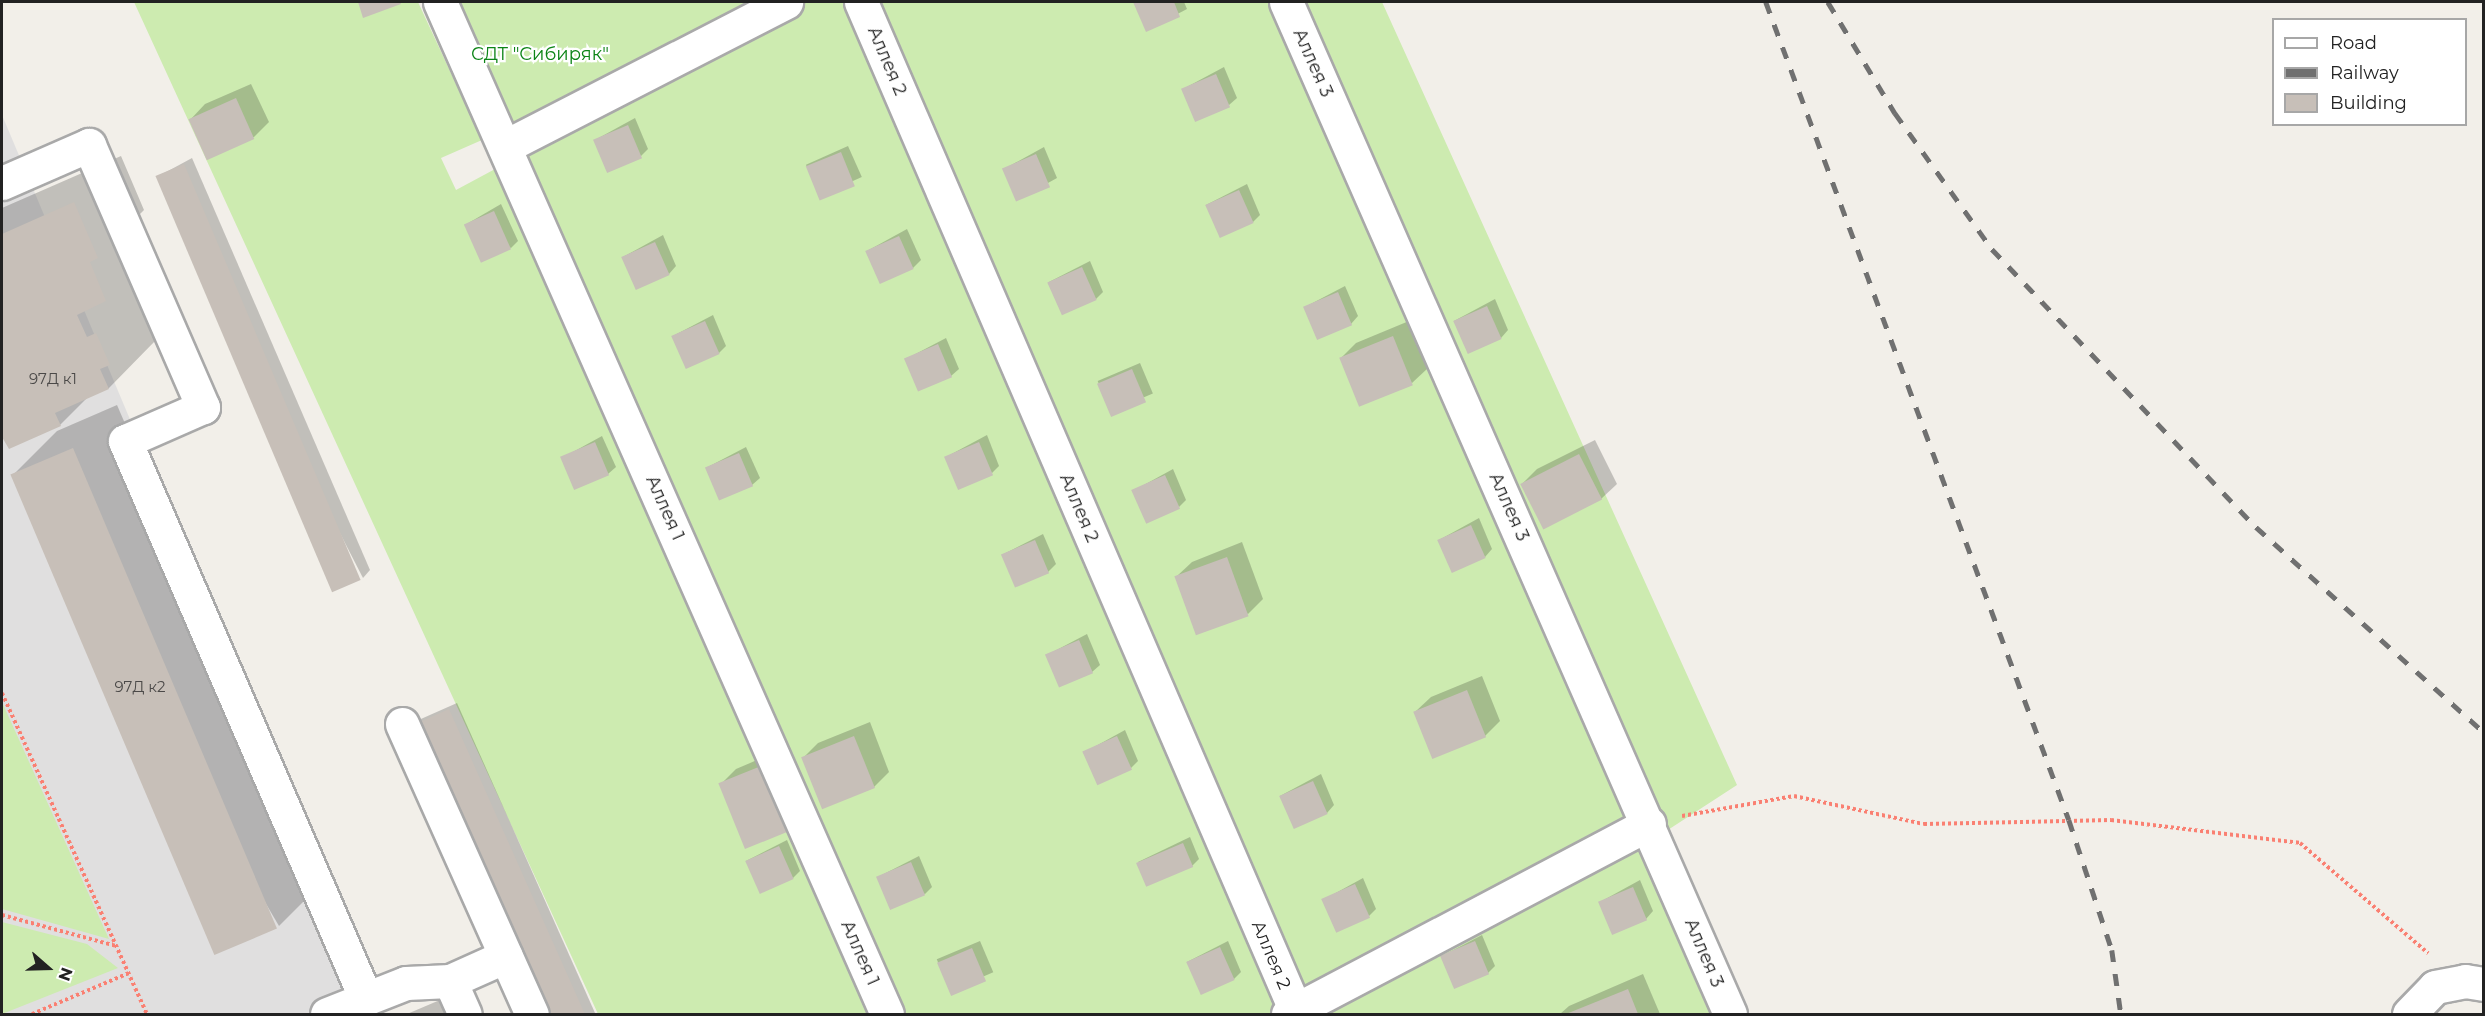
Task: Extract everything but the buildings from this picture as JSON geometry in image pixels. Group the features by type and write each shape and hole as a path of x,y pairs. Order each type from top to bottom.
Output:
{"street":[{"name":"Аллея 1","path":"440,2 506,146 887,1014"},
{"path":"506,146 786,2"},
{"name":"Аллея 2","path":"861,2 1293,1013"},
{"name":"Аллея 3","path":"1286,2 1649,824 1730,1014"},
{"path":"5,173 89,145 203,407 125,441 366,999"},
{"path":"402,724 532,1014"},
{"path":"1293,1013 1649,824"},
{"path":"327,1014 406,983 450,981 506,956"},
{"path":"450,981 465,1014"},
{"path":"2409,1014 2435,987 2474,982"}],"path":[{"path":"2,693 147,1014"},
{"path":"1649,824 1748,800 1794,796 1924,824 2111,820 2300,843 2474,982"},
{"path":"2,915 116,946"},
{"path":"32,1014 129,974"}],"shaded area":[{"path":"2,115 380,1014 2,1014"}],"green space":[{"path":"134,2 418,2 482,140 441,158 456,190 807,2 1382,2 1737,785 1654,839 1739,1014 598,1014"},
{"name":"СДТ \"Сибиряк\"","path":"456,2 750,2 514,128"},
{"path":"2,702 109,939 2,909"},
{"path":"2,922 87,944 118,968 2,1014"}],"railway":[{"path":"1766,2 2069,820 2112,950 2121,1014"},
{"path":"1828,2 1895,113 1992,249 2256,527 2484,732"}]}
